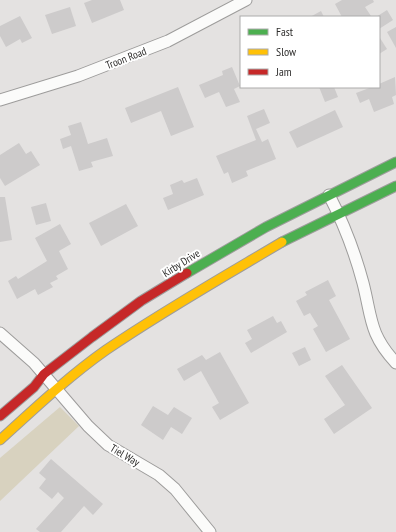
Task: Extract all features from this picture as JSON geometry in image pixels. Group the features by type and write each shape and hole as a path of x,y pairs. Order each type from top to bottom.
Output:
{"main road":[{"name":"Kirby Drive","path":"0,416 34,387 44,374 140,302 208,260 329,195 396,162"},
{"path":"0,440 57,390 105,351 153,319 286,240 338,213 396,186"}],"street":[{"name":"Troon Road","path":"0,100 78,76 168,41 246,0"},
{"path":"329,195 338,213 363,283 370,323 378,339 396,363"},
{"path":"0,333 34,363 44,374"},
{"name":"Tiel Way","path":"44,374 88,426 108,445 159,475 175,489 210,532"}],"shaded area":[{"path":"60,407 79,426 0,501 0,458"}],"building":[{"path":"92,0 120,0 124,10 92,23 84,3"},
{"path":"342,0 373,0 374,2 365,7 371,16 341,16 335,4"},
{"path":"70,7 76,26 52,34 45,15"},
{"path":"387,10 393,20 380,28 380,16 378,16"},
{"path":"321,11 324,16 312,16"},
{"path":"20,16 32,38 22,43 20,39 6,47 0,36 0,26"},
{"path":"396,27 396,48 387,32"},
{"path":"380,38 387,49 380,53"},
{"path":"232,67 240,86 234,89 240,102 226,107 219,92 205,98 199,85 223,75 222,71"},
{"path":"395,77 396,95 392,97 394,104 374,112 369,99 360,103 356,93 369,88 380,88 380,84"},
{"path":"178,87 194,127 171,136 161,111 131,123 125,108"},
{"path":"319,88 334,88 338,97 325,102"},
{"path":"264,109 270,123 256,129 262,142 268,139 276,159 246,171 248,176 232,183 228,172 224,174 216,156 256,140 247,116"},
{"path":"335,110 343,127 297,148 289,132"},
{"path":"81,122 88,144 107,138 113,156 91,162 93,167 79,171 71,146 63,149 60,139 71,135 68,126"},
{"path":"19,143 26,154 31,151 40,165 5,186 0,178 0,155"},
{"path":"197,178 204,195 168,210 163,198 173,194 170,185 182,180 184,183"},
{"path":"0,197 5,197 12,240 0,242"},
{"path":"46,203 51,221 36,225 31,207"},
{"path":"126,204 138,226 101,246 89,223"},
{"path":"60,224 71,244 59,251 68,269 56,276 58,279 50,283 53,287 38,295 35,289 17,299 8,281 16,276 18,279 47,261 35,238"},
{"path":"328,280 336,296 329,300 350,339 326,352 313,329 318,326 310,313 304,316 296,301 307,295 305,292"},
{"path":"273,316 277,323 281,321 287,332 251,353 245,343 252,339 247,330"},
{"path":"305,347 311,360 299,366 292,353"},
{"path":"220,352 249,403 220,420 212,407 219,403 201,371 184,381 177,369 202,355 206,360"},
{"path":"342,365 372,408 334,434 324,419 345,405 325,376"},
{"path":"153,406 168,415 174,407 192,418 182,434 171,427 163,440 141,425"},
{"path":"51,459 103,504 93,515 84,506 61,532 40,532 36,529 64,498 58,492 52,499 39,488 46,479 39,473"}],"traffic: fast":[{"path":"187,273 266,227 396,162"},
{"path":"282,242 396,186"}],"traffic: slow":[{"path":"0,440 65,382 106,350 171,308 282,242"}],"traffic: jam":[{"path":"0,416 34,387 44,374 92,337 141,301 187,273"}]}
